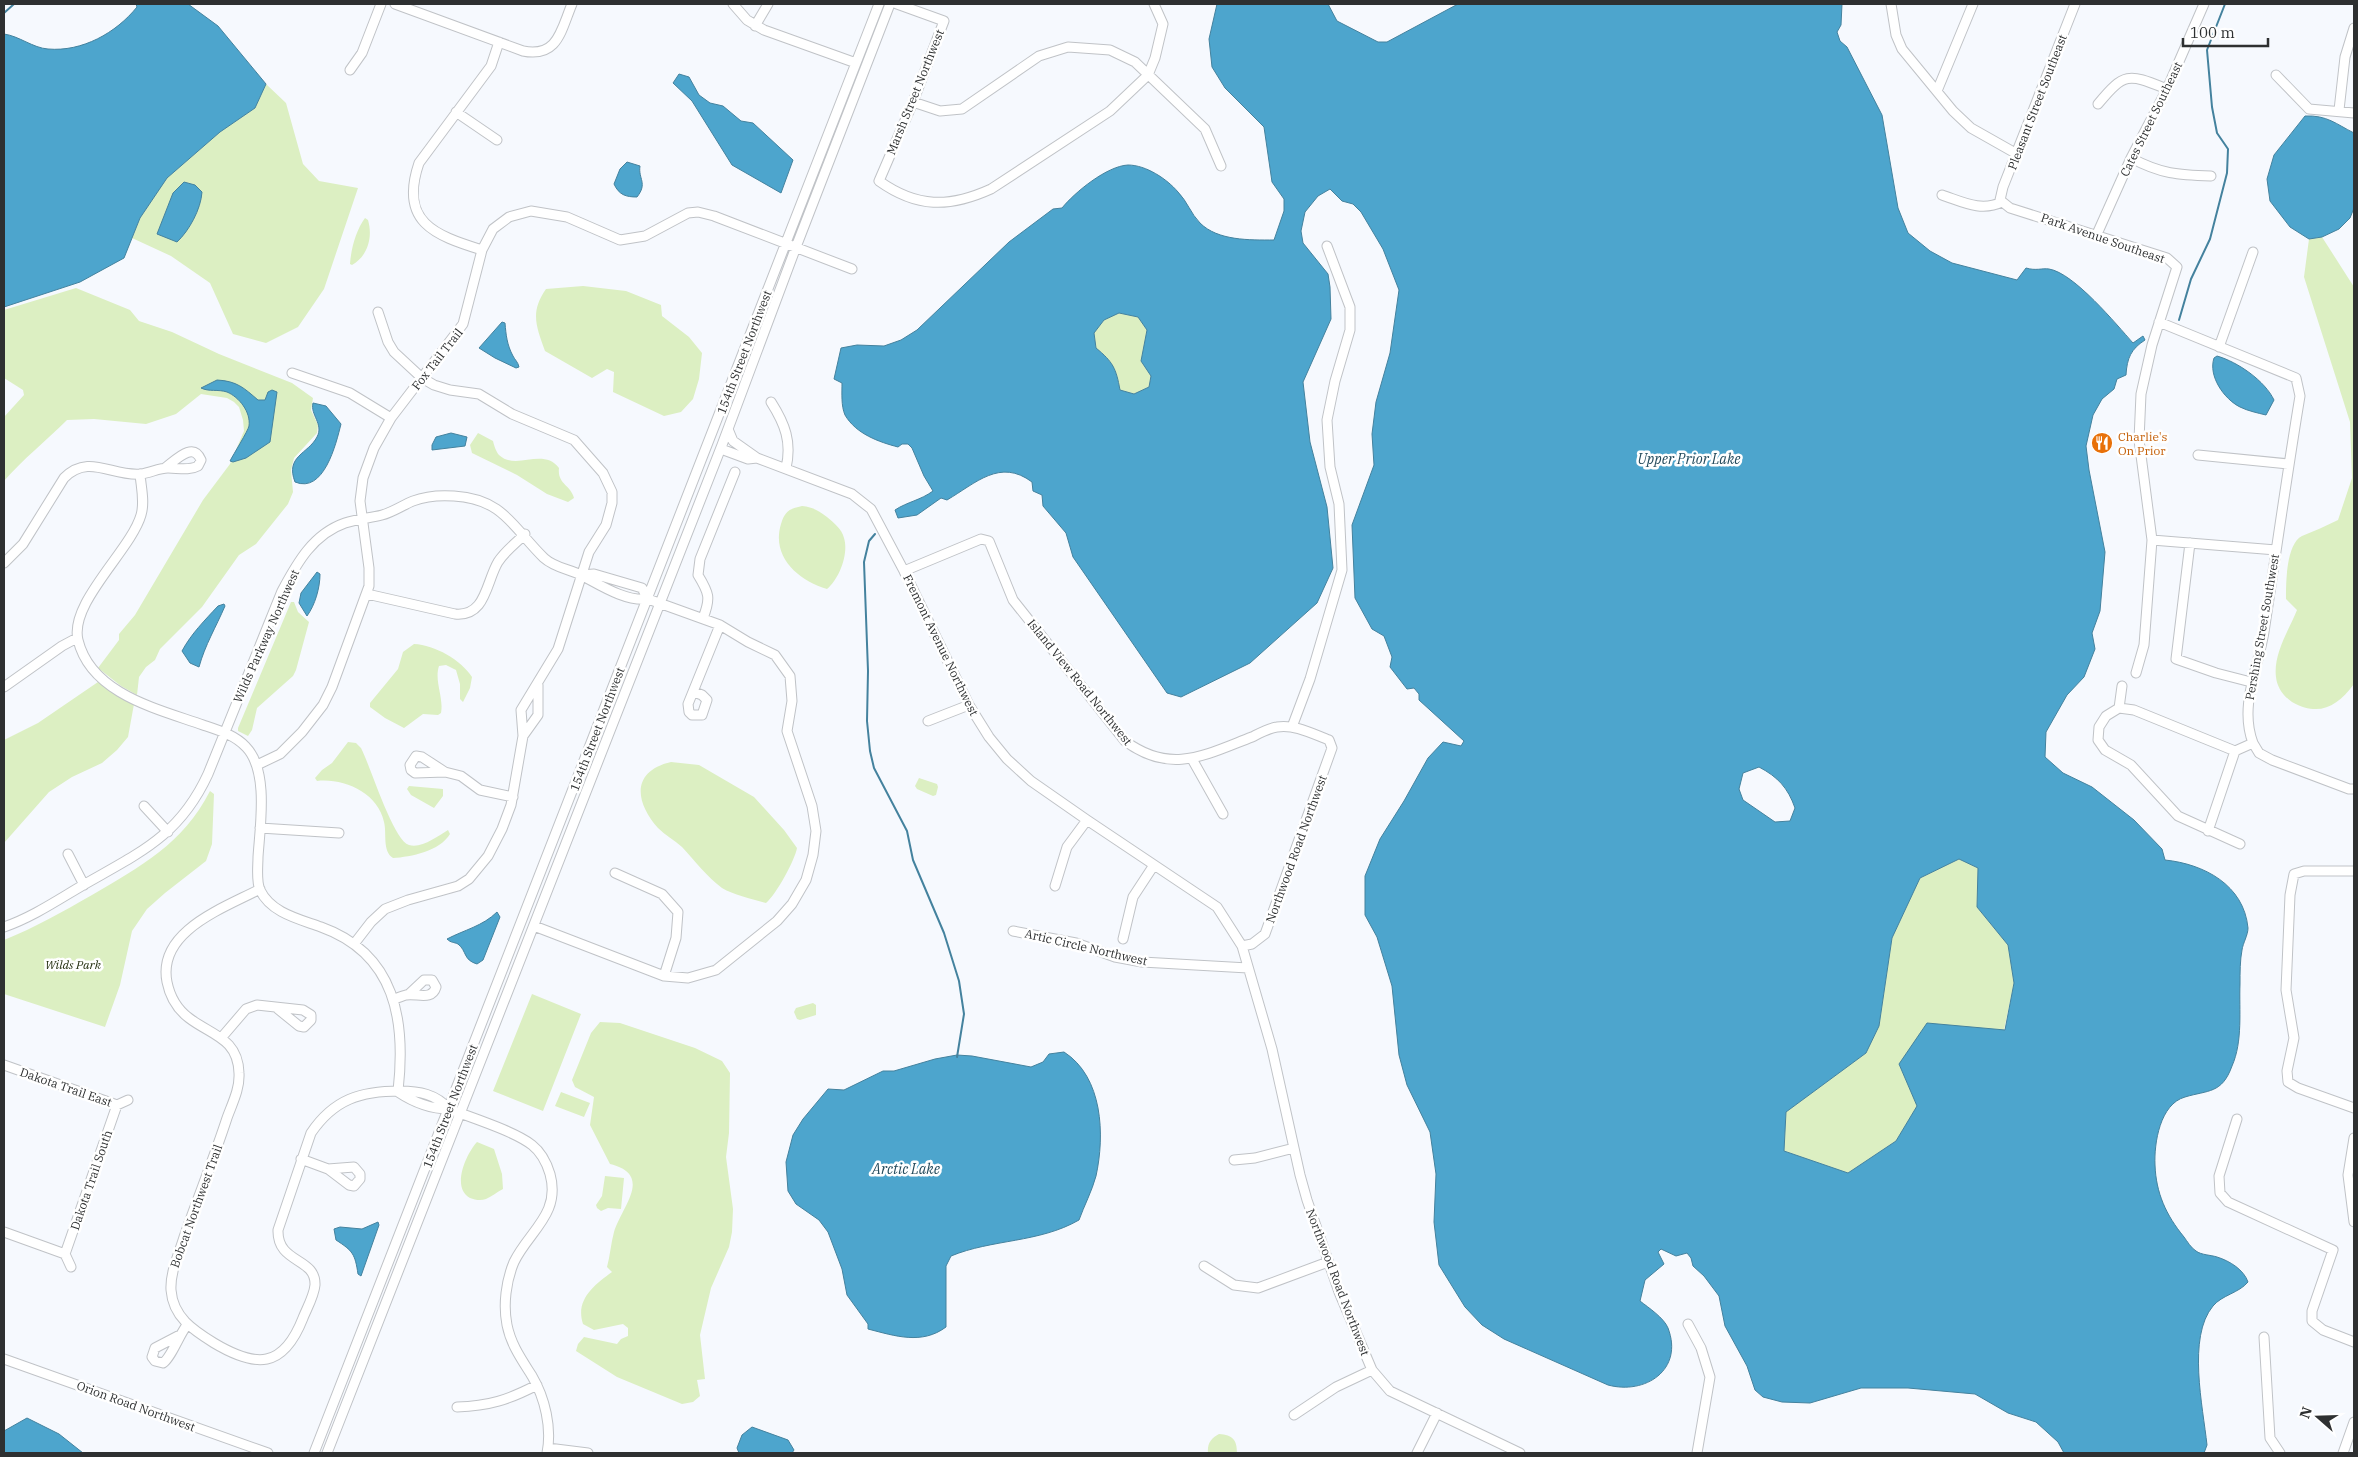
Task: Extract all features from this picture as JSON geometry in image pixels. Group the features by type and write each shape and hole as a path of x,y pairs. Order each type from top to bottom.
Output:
{"street":[{"path":"350,70 362,53 381,4"},
{"path":"395,4 536,54 546,51 555,43 572,4"},
{"path":"733,4 755,26 856,63"},
{"path":"755,26 768,4"},
{"name":"154th Street Northwest","path":"314,1453 879,4"},
{"name":"154th Street Northwest","path":"327,1453 721,449 796,247 890,4"},
{"name":"Marsh Street Northwest","path":"897,4 944,21 913,102 879,181 894,192 916,200 941,204 972,198 991,189 1110,111 1148,75"},
{"path":"1148,75 1155,58 1163,24 1154,4"},
{"path":"1891,4 1896,35 1902,49 1953,111 1971,128 2017,154"},
{"path":"1937,90 1973,4"},
{"name":"Pleasant Street Southeast","path":"2001,201 2003,187 2075,4"},
{"name":"Cates Street Southeast","path":"2097,234 2131,158 2167,89 2204,4"},
{"path":"2340,110 2345,57 2354,28"},
{"path":"482,250 435,233 420,218 412,200 412,181 419,163 491,66 500,42"},
{"path":"913,102 940,111 962,109 1039,56 1068,47 1110,50 1135,62 1205,129 1221,166"},
{"path":"2276,75 2309,109 2354,112"},
{"path":"2098,104 2113,86 2122,79 2136,77 2167,89"},
{"path":"456,112 497,140"},
{"path":"2131,158 2151,169 2171,174 2212,176"},
{"path":"1942,195 1979,207 1993,207 2001,201"},
{"name":"Park Avenue Southeast","path":"2001,201 2010,208 2097,234 2167,258 2177,267 2159,322"},
{"name":"Fox Tail Trail","path":"257,765 280,754 291,744 323,705 340,668 367,594 369,577 360,489 363,478 374,448 391,418 463,324 482,250 493,228 509,217 531,211 568,217 620,240 645,236 680,216 698,212 714,216 852,269"},
{"path":"1292,727 1310,679 1342,570 1339,504 1330,467 1327,420 1335,381 1350,330 1350,307 1326,246"},
{"path":"2136,673 2144,645 2152,540 2139,440 2141,394 2159,322 2218,347 2253,252"},
{"path":"354,944 371,922 386,909 408,900 444,891 469,879 488,856 502,829 513,796 523,736 521,710 538,685 544,671 558,649 589,552 610,515 612,492 603,473 568,436 512,414 479,394 450,390 434,385 422,378 394,352 388,342 378,312"},
{"name":"Pershing Street Southwest","path":"2218,347 2296,378 2300,396 2263,635 2251,682 2247,720 2248,730 2253,743"},
{"path":"721,449 717,448 716,441 732,401 739,366"},
{"path":"292,373 350,393 391,418"},
{"path":"770,402 786,433 790,451 786,468"},
{"name":"Fremont Avenue Northwest","path":"728,429 733,441 758,458 852,494 860,499 876,517 969,705 1007,759 1031,781 1218,907 1242,946 1248,968"},
{"name":"Fremont Avenue Northwest","path":"721,449 748,459 758,458"},
{"path":"2198,455 2289,464"},
{"path":"4,563 24,544 64,478 71,471 79,467 93,466 140,474 165,468"},
{"path":"703,618 709,604 707,590 698,576 700,559 735,472"},
{"path":"140,474 141,515 86,604 80,617 77,638 92,669 103,680 122,693 148,706 224,732 246,746 253,754 260,782 258,866 260,889 282,912 332,931 354,944 379,970 394,999 400,1027 398,1092"},
{"name":"Wilds Parkway Northwest","path":"4,926 46,908 133,858 168,832 183,815 202,788 282,591 302,556 321,536 344,524 383,515 427,497 455,496 482,502 495,508 513,521 545,559 560,568 581,575 592,583 639,600 648,599 720,625 748,642 775,655 790,676 792,701 788,731 812,806 816,831 813,855 806,880 792,904 777,921 716,970 698,977 681,978 664,976 534,926"},
{"path":"367,594 403,600 455,614 469,613 480,604 502,556 525,534"},
{"name":"Island View Road Northwest","path":"904,571 980,538 989,541 1013,600 1125,741 1142,754 1165,759 1192,759 1276,727 1292,727 1329,740"},
{"path":"2152,540 2276,550"},
{"path":"2190,543 2176,660 2251,682"},
{"path":"694,692 720,625"},
{"path":"4,687 62,646 77,638"},
{"path":"523,736 538,715 538,685"},
{"path":"2119,708 2122,686"},
{"path":"928,721 969,705"},
{"path":"2236,751 2134,710 2119,708 2106,716 2099,727 2098,740 2104,750 2131,765 2178,816 2240,844"},
{"name":"Northwood Road Northwest","path":"1242,946 1252,944 1265,934 1332,748 1329,740"},
{"path":"2208,831 2236,751 2253,743 2259,753 2272,760 2349,789 2354,789"},
{"path":"1192,759 1223,814"},
{"path":"445,772 461,776 480,790 513,796"},
{"path":"144,806 168,832"},
{"path":"1055,886 1067,846 1087,820"},
{"path":"260,828 339,833"},
{"path":"68,854 84,885"},
{"path":"1122,939 1133,897 1154,865"},
{"path":"2354,871 2304,871 2294,874 2290,895 2286,990 2294,1038 2287,1071 2288,1082 2298,1088 2354,1108"},
{"path":"615,873 662,894 678,912 676,938 664,976"},
{"name":"Bobcat Northwest Trail","path":"260,889 187,930 179,938 169,956 166,978 172,1000 179,1010 189,1018 222,1037 235,1054 239,1072 239,1082 174,1269 171,1292 174,1303 187,1325 236,1356 249,1360 263,1360 278,1355 294,1340 315,1284 308,1268 286,1254 278,1240 278,1230 306,1143 318,1123 336,1107 369,1092 420,1092 440,1099 449,1108 534,1146 548,1166 552,1193 546,1215 514,1263 509,1278 506,1300 508,1326 513,1342 537,1385 548,1418 547,1451"},
{"name":"Artic Circle Northwest","path":"1013,931 1076,943 1115,956 1142,962 1248,968"},
{"name":"Northwood Road Northwest","path":"1248,968 1272,1049 1300,1175 1328,1262 1372,1370 1390,1391 1520,1453"},
{"path":"394,999 408,995"},
{"path":"222,1037 246,1009 266,1005 278,1009"},
{"name":"Dakota Trail East","path":"4,1066 117,1105 128,1100"},
{"name":"Dakota Trail South","path":"65,1254 117,1105"},
{"path":"2237,1119 2219,1176 2220,1193 2228,1202 2333,1250 2312,1311 2312,1321 2323,1330 2354,1342"},
{"path":"2354,1138 2348,1175 2354,1222"},
{"path":"1234,1160 1255,1158 1294,1148"},
{"path":"301,1159 328,1169"},
{"path":"4,1232 65,1254 71,1266"},
{"path":"1204,1266 1234,1285 1258,1288 1328,1262"},
{"path":"1688,1324 1701,1348 1710,1377 1697,1453"},
{"path":"178,1336 187,1325"},
{"path":"2264,1337 2270,1438 2280,1453"},
{"name":"Orion Road Northwest","path":"4,1359 268,1453"},
{"path":"1294,1415 1336,1387 1372,1370"},
{"path":"457,1408 484,1406 501,1402 537,1385"},
{"path":"1417,1453 1437,1413"},
{"path":"2343,1453 2354,1422"},
{"path":"547,1451 588,1453"}],"green space":[{"path":"266,84 286,103 303,164 319,181 358,188 324,289 298,327 266,343 233,334 210,283 171,256 132,238 140,218 167,178 220,132 255,108"},
{"path":"365,218 368,220 370,233 368,246 362,257 352,265 350,264 354,240"},
{"path":"2322,237 2354,287 2354,684 2334,704 2319,709 2311,709 2292,702 2286,697 2278,684 2276,668 2282,642 2297,610 2286,599 2288,564 2293,547 2302,536 2338,520 2352,478 2350,422 2304,277 2309,239"},
{"path":"583,286 626,291 661,305 662,316 689,337 702,353 699,379 693,399 681,412 664,416 613,392 614,372 607,369 592,378 545,351 536,319 536,312 541,297 546,289"},
{"path":"76,288 130,310 139,321 172,332 219,354 292,383 313,398 311,410 318,425 317,433 294,458 291,470 293,492 288,504 256,544 239,555 202,607 160,649 155,660 146,667 139,677 137,695 121,686 98,668 119,640 119,634 135,615 203,500 230,464 244,431 243,420 239,407 234,402 227,398 201,394 176,414 146,424 94,419 67,420 4,481 4,417 24,395 23,390 4,378 4,310"},
{"path":"1119,313 1138,317 1147,330 1141,361 1151,376 1149,387 1134,394 1120,390 1112,366 1096,348 1094,333 1104,320"},
{"path":"478,433 493,441 498,454 506,459 521,461 545,459 553,462 559,468 560,478 574,498 568,502 547,494 517,475 472,453 470,445"},
{"path":"802,506 816,510 827,517 840,529 844,538 845,551 842,566 827,589 806,580 789,566 780,547 779,536 784,516 791,510"},
{"path":"291,602 294,602 298,612 309,622 296,670 293,676 257,708 252,730 248,736 238,731 238,728"},
{"path":"414,644 430,647 447,654 472,677 470,688 463,702 460,699 460,684 456,670 446,665 439,666 441,713 438,715 423,714 404,728 370,707 370,703 398,669 403,652"},
{"path":"98,682 121,698 134,704 128,737 102,763 72,777 49,792 4,843 4,740 38,723"},
{"path":"348,742 356,743 361,748 389,817 403,840 409,845 419,845 448,830 450,834 445,840 424,852 393,858 390,855 386,846 384,822 381,812 375,803 367,795 348,785 338,782 317,781 315,778 332,763"},
{"path":"671,762 699,765 754,797 784,830 797,848 793,861 775,893 766,903 738,895 716,884 682,847 658,828 650,818 641,798 643,780 649,772 658,766"},
{"path":"919,778 937,784 936,795 933,796 917,789 915,786"},
{"path":"409,786 443,789 443,796 434,808 411,795 407,789"},
{"name":"Wilds Park","path":"210,791 214,794 212,844 206,861 147,909 132,931 120,985 105,1027 4,994 4,940 59,913 144,863 174,840 187,826"},
{"path":"1959,859 1978,868 1977,907 2008,945 2014,983 2004,1030 1899,1064 1917,1106 1896,1141 1848,1173 1784,1151 1786,1112 1866,1053 1879,1026 1892,938 1920,878"},
{"path":"532,994 581,1014 543,1111 493,1091"},
{"path":"813,1003 816,1005 816,1015 800,1020 797,1019 794,1012 796,1008"},
{"path":"600,1022 620,1023 695,1048 722,1061 730,1073 729,1133 726,1157 733,1209 732,1232 729,1247 711,1288 700,1335 705,1379 697,1380 700,1396 693,1402 682,1404 617,1377 576,1351 578,1344 584,1337 617,1344 621,1339 628,1336 628,1328 623,1324 594,1330 583,1324 581,1315 584,1300 588,1294 612,1272 607,1267 613,1236 632,1192 633,1183 630,1176 623,1169 610,1164 590,1125 594,1097 575,1087 572,1080 591,1033"},
{"path":"561,1092 590,1103 584,1117 555,1106"},
{"path":"477,1142 494,1149 502,1174 503,1189 482,1200 470,1198 464,1193 461,1179 465,1162"},
{"path":"605,1176 624,1178 621,1209 608,1208 601,1211 597,1208 596,1205 602,1196"},
{"path":"1219,1434 1233,1439 1237,1453 1208,1453 1210,1442"}],"water":[{"path":"136,4 188,4 218,26 266,84 255,108 220,132 167,178 140,218 124,258 80,282 4,307 4,34 42,48 61,49 73,47 86,44 109,33 129,16 137,7"},
{"name":"Upper Prior Lake","path":"1217,4 1328,4 1337,21 1378,42 1387,42 1458,4 1842,4 1841,25 1837,32 1840,41 1847,47 1882,115 1898,208 1908,233 1930,251 1952,263 2017,280 2026,268 2049,269 2059,273 2094,300 2133,343 2143,336 2145,340 2131,354 2127,364 2126,375 2117,379 2114,389 2102,399 2093,415 2086,446 2105,552 2100,611 2092,633 2095,649 2084,677 2067,695 2046,732 2045,757 2063,773 2092,787 2134,820 2162,849 2165,860 2194,866 2220,879 2239,900 2245,913 2248,928 2240,962 2240,1025 2238,1046 2232,1066 2224,1082 2219,1086 2185,1097 2176,1101 2170,1107 2160,1125 2155,1156 2157,1185 2163,1203 2189,1244 2194,1250 2227,1261 2240,1270 2248,1282 2240,1289 2217,1302 2205,1319 2199,1354 2200,1392 2207,1445 2204,1453 2064,1453 2058,1442 2036,1422 2008,1413 1975,1394 1908,1388 1861,1388 1810,1403 1782,1402 1763,1397 1755,1390 1747,1366 1725,1326 1719,1296 1704,1276 1693,1266 1691,1258 1687,1253 1676,1256 1661,1249 1658,1252 1664,1264 1645,1280 1640,1301 1656,1313 1666,1324 1672,1343 1671,1356 1666,1367 1658,1376 1635,1386 1608,1385 1504,1339 1482,1325 1465,1307 1439,1265 1434,1222 1436,1174 1430,1132 1407,1085 1399,1055 1392,986 1377,937 1365,915 1365,876 1380,839 1428,758 1443,742 1461,746 1464,741 1419,700 1419,694 1414,688 1407,689 1390,667 1392,657 1384,636 1372,629 1355,598 1352,525 1374,465 1372,434 1376,402 1390,353 1399,290 1383,249 1361,212 1353,204 1342,201 1330,189 1318,196 1305,212 1301,231 1303,243 1328,274 1330,287 1331,319 1303,382 1310,442 1327,507 1333,568 1317,603 1250,663 1181,697 1167,693 1073,557 1066,533 1043,506 1042,495 1033,491 1032,482 1020,475 1009,472 988,476 947,500 941,498 917,515 898,518 895,510 933,491 924,476 912,448 908,444 902,444 898,447 876,440 855,427 845,415 842,404 842,383 834,379 841,348 857,345 884,346 901,340 917,330 1009,242 1053,209 1062,208 1092,181 1120,166 1142,167 1162,178 1181,196 1194,216 1207,229 1235,238 1274,240 1284,211 1284,199 1272,182 1264,127 1225,88 1212,67 1209,39","holes":["1119,313 1138,317 1147,330 1141,361 1151,376 1149,387 1134,394 1120,390 1113,366 1096,348 1094,333 1104,320","1759,767 1782,784 1795,808 1790,821 1775,822 1743,800 1739,789 1743,773","1959,859 1978,868 1977,907 2008,945 2014,983 2005,1030 1927,1023 1899,1064 1917,1106 1896,1141 1848,1173 1784,1151 1786,1112 1866,1053 1879,1026 1892,938 1920,878"]},
{"path":"679,74 689,77 699,95 710,103 723,106 741,121 753,123 793,160 781,193 732,165 692,101 673,83"},
{"path":"2305,116 2325,119 2354,133 2354,208 2350,218 2339,229 2322,237 2309,239 2290,227 2270,201 2267,179 2274,155"},
{"path":"627,162 640,166 642,188 637,197 623,195 614,184 620,169"},
{"path":"184,182 195,185 202,192 194,219 177,242 157,234 173,193"},
{"path":"502,322 505,323 509,348 519,367 516,368 479,348"},
{"path":"2217,356 2234,363 2250,373 2270,393 2274,400 2266,415 2240,407 2223,393 2213,372 2214,358"},
{"path":"217,380 240,386 258,400 265,400 268,392 272,390 277,392 270,442 246,458 233,462 230,461 249,426 248,415 240,401 231,394 224,391 201,388"},
{"path":"313,403 326,406 341,424 327,465 314,481 305,484 295,482 293,466 299,456 313,443 319,432 313,412"},
{"path":"451,433 467,437 465,446 432,450 436,437"},
{"path":"317,572 320,574 318,591 315,602 307,616 299,603 301,593"},
{"path":"224,604 225,606 207,644 199,667 190,663 182,651 203,622 218,606"},
{"path":"497,912 500,917 483,960 477,964 467,958 458,944 447,939 480,924"},
{"name":"Arctic Lake","path":"1064,1052 1077,1063 1087,1076 1094,1091 1100,1125 1099,1160 1096,1176 1079,1220 1048,1233 983,1246 951,1256 946,1266 946,1327 937,1333 927,1336 908,1337 868,1329 868,1324 847,1295 842,1269 828,1232 819,1220 796,1204 788,1191 786,1162 793,1135 803,1119 828,1089 844,1090 883,1071 894,1071 935,1059 957,1055 1031,1067 1043,1062 1049,1054"},
{"path":"378,1222 379,1225 361,1276 358,1274 356,1262 352,1254 336,1240 334,1229 340,1227 362,1229"},
{"path":"27,1418 59,1434 83,1453 4,1453 4,1431"},
{"path":"752,1427 788,1440 794,1450 792,1453 739,1453 737,1448 742,1435"}],"waterway":[{"path":"4,13 14,4"},
{"path":"2179,320 2191,279 2210,239 2227,173 2228,149 2217,133 2212,107 2207,50 2225,4"},
{"path":"875,534 869,541 864,562 868,671 867,721 870,751 874,768 907,831 913,860 944,933 959,981 964,1014 957,1057"}],"place":[{"name":"Charlie's On Prior","path":"2102,443"}]}
